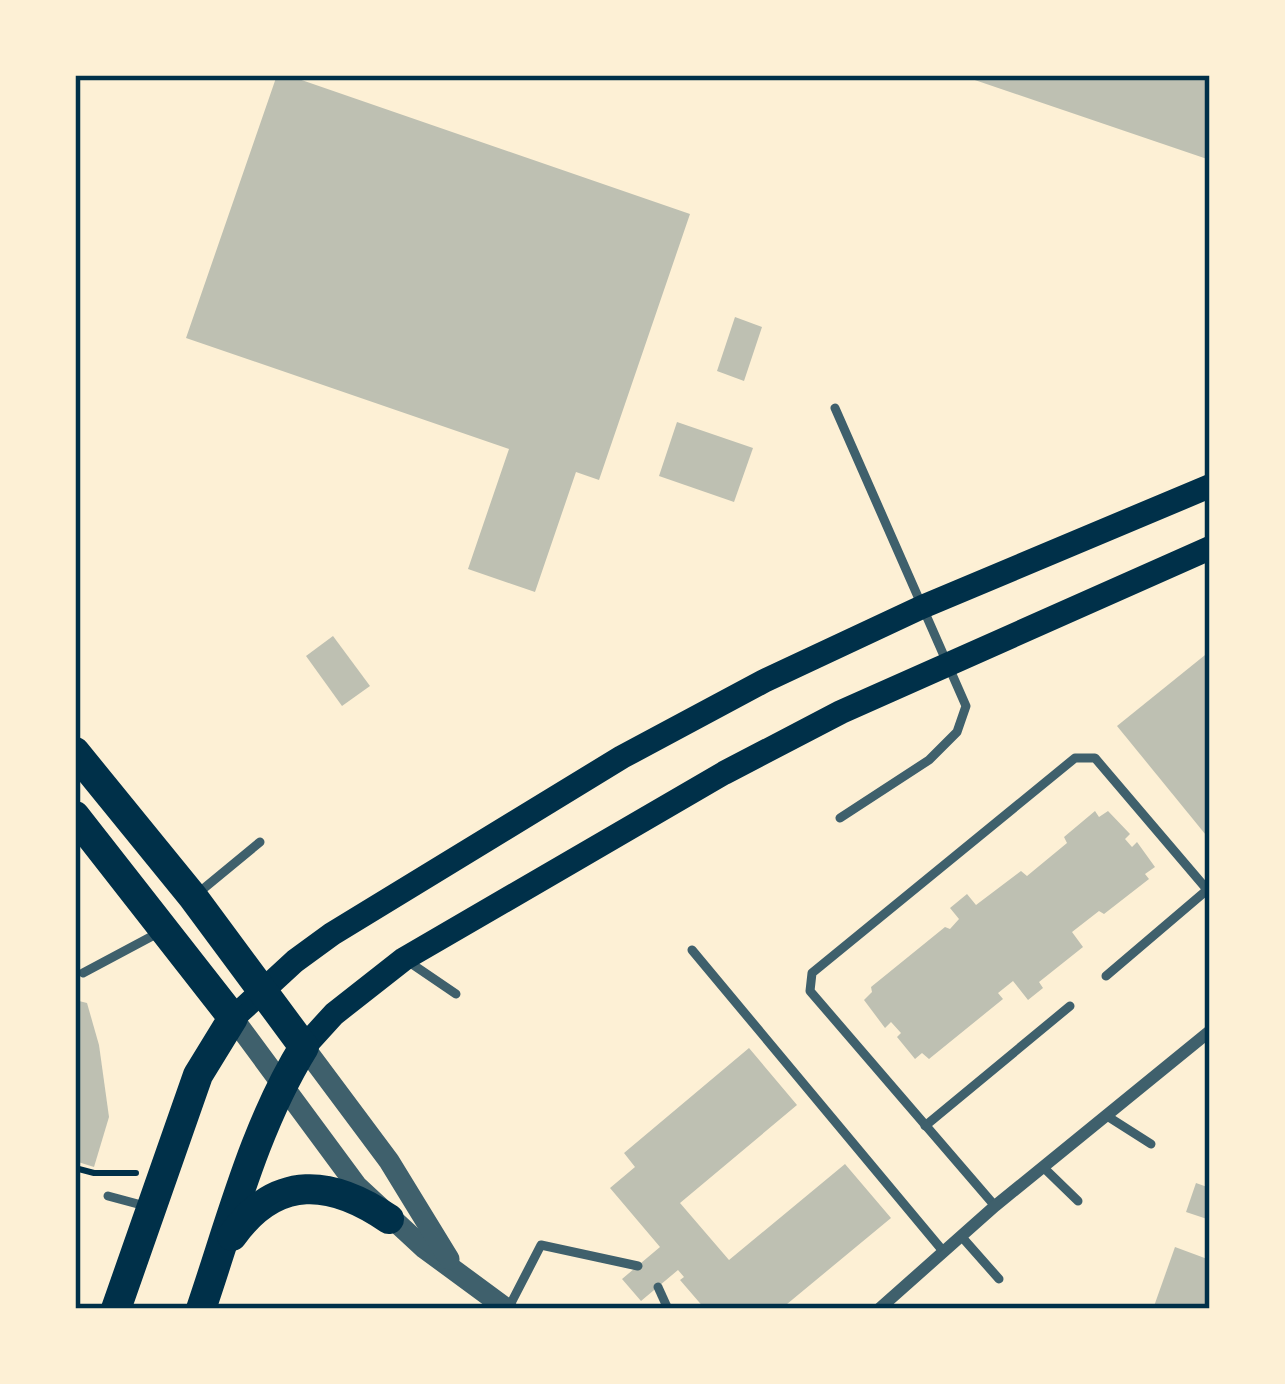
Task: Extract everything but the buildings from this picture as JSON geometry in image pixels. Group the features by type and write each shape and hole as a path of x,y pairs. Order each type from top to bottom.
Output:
{"main road":[{"path":"116,1309 198,1075 233,1018 295,961 622,757 764,681 922,607 1210,486"},
{"path":"204,1300 282,1082 304,1047 334,1014 404,959 724,772 841,712 1210,548"},
{"path":"75,752 193,897 304,1047"},
{"path":"75,816 233,1018"},
{"path":"221,1250 263,1204 290,1192 325,1187 358,1198 389,1219"}],"street":[{"path":"233,1018 357,1186 389,1219 507,1309"},
{"path":"879,1309 995,1206 1210,1031"},
{"path":"304,1047 389,1161 460,1274"}],"lane":[{"path":"836,408 966,706 957,732 929,760 840,818"},
{"path":"995,1206 810,992 812,973 1075,758 1095,758 1209,892 1106,976"},
{"path":"193,897 260,842"},
{"path":"83,973 164,929"},
{"path":"692,950 943,1251"},
{"path":"404,959 456,994"},
{"path":"925,1126 1070,1006"},
{"path":"1107,1116 1151,1144"},
{"path":"1043,1168 1078,1202"},
{"path":"108,1196 156,1194"},
{"path":"961,1236 999,1279"},
{"path":"507,1309 541,1245 638,1266"},
{"path":"658,1287 668,1309"}],"path":[{"path":"75,1168 94,1173 129,1170 156,1194"}]}
